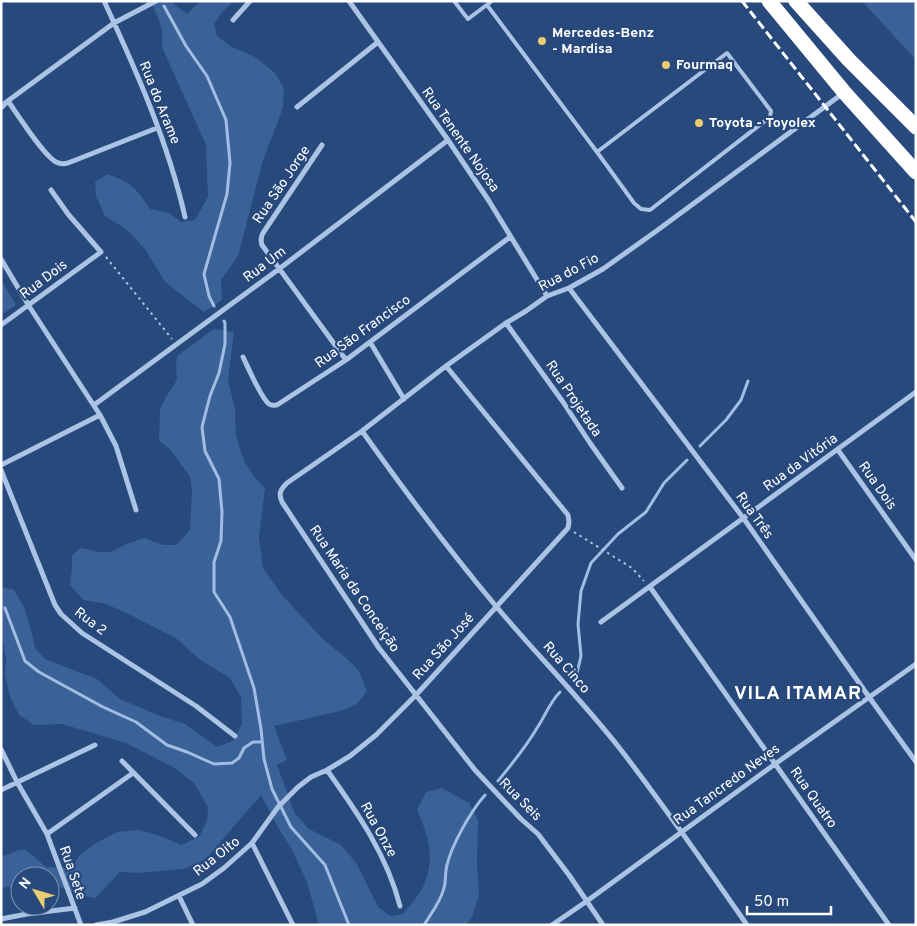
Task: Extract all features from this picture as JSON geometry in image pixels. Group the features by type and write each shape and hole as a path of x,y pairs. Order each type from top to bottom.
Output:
{"highway":[{"path":"768,1 844,92 916,172"},
{"path":"796,1 849,60 916,127"}],"street":[{"name":"Rua do Arame","path":"104,1 144,93 172,165 185,217"},
{"path":"1,107 114,23 156,1"},
{"path":"233,20 250,1"},
{"name":"Rua Tenente Nojosa","path":"349,1 489,201 546,296"},
{"path":"297,107 378,42"},
{"name":"Rua do Fio","path":"280,492 287,483 362,431 446,366 506,323 546,296 568,288 603,268 655,232 844,92"},
{"path":"8,102 44,152 57,163 68,163 158,128"},
{"name":"Rua Um","path":"94,405 279,269 448,140"},
{"name":"Rua São Jorge","path":"322,145 262,235 261,241 262,246 346,360"},
{"path":"51,190 68,214 101,252"},
{"name":"Rua São Francisco","path":"243,357 267,402 277,405 346,360 510,237"},
{"name":"Rua Dois","path":"1,325 101,252"},
{"path":"1,259 29,306 100,415 116,446 136,510"},
{"name":"Rua Três","path":"568,288 744,519 916,762"},
{"name":"Rua Projetada","path":"506,323 622,488"},
{"path":"370,342 404,399"},
{"path":"446,366 568,515 568,528"},
{"name":"Rua da Vitória","path":"601,622 916,392"},
{"path":"1,465 100,415"},
{"name":"Rua Cinco","path":"362,431 444,542 496,606 621,750 682,832 747,925"},
{"name":"Rua Dois","path":"838,450 916,560"},
{"name":"Rua 2","path":"1,470 55,605 61,614 82,633 196,706 235,736"},
{"name":"Rua Maria da Conceição","path":"280,492 282,502 379,648 416,695"},
{"name":"Rua São José","path":"327,770 350,756 370,740 416,695 568,528"},
{"name":"Rua Quatro","path":"650,587 889,925"},
{"name":"Rua Tancredo Neves","path":"552,925 916,664"},
{"name":"Rua Seis","path":"416,695 475,770 521,819 538,834 603,925"},
{"path":"1,790 95,745"},
{"path":"1,750 17,782"},
{"path":"122,761 195,835"},
{"name":"Rua Oito","path":"96,925 114,922 145,912 202,884 224,868 252,843 280,805 305,781 327,770"},
{"name":"Rua Onze","path":"327,770 358,813 373,840 400,906"},
{"path":"47,834 133,773"},
{"name":"Rua Sete","path":"1,919 75,908 47,834 17,782"},
{"path":"252,843 293,925"},
{"path":"179,896 193,925"},
{"path":"75,908 81,925"}],"lane":[{"path":"454,1 468,19 492,1"},
{"path":"487,5 634,203 642,209 650,210 770,117 772,111 727,53 597,152"}],"path":[{"path":"101,252 177,345"},
{"path":"568,528 632,568 650,587"}],"shaded area":[{"path":"150,1 170,1 187,14 201,1 234,1 222,12 214,24 217,36 230,46 255,57 275,73 284,89 283,108 263,160 238,256 221,280 222,300 204,312 165,282 145,249 126,229 105,216 96,196 95,182 108,174 123,180 133,187 150,209 169,213 181,222 195,220 208,197 206,145 162,47 160,24"},
{"path":"862,1 916,1 916,60"},
{"path":"1,280 16,305 1,315"},
{"path":"214,329 234,332 228,380 235,409 236,436 244,461 255,478 265,488 259,537 263,568 282,595 307,622 359,671 367,691 357,704 340,711 274,726 287,760 277,765 295,814 309,829 341,845 357,864 378,907 390,916 403,914 422,889 427,875 430,856 429,847 425,829 417,810 426,792 442,788 469,803 478,820 477,864 479,895 472,917 466,925 319,925 307,882 291,848 261,795 205,860 183,869 138,873 120,872 95,898 60,887 60,868 72,868 79,856 96,843 117,832 139,830 181,845 199,837 207,821 208,807 194,783 173,767 126,743 62,724 34,725 19,715 10,697 5,675 6,659 1,640 1,587 14,590 24,607 35,648 45,659 97,679 120,699 160,716 185,724 217,747 233,741 242,724 241,697 230,678 199,659 177,639 127,613 103,603 83,600 70,585 72,555 81,548 98,552 110,552 144,538 163,545 176,545 190,530 192,492 190,477 170,449 159,441 160,409 177,380 177,356"},
{"path":"19,850 26,850 45,866 10,866 10,887 1,888 1,857"}],"waterway":[{"path":"164,6 186,46 207,76 226,120 230,163 227,194 204,274 209,296 214,306"},
{"path":"224,321 225,344 219,373 210,396 202,427 205,451 219,479 222,512 221,541 214,562 214,592 230,617 254,688 264,759 272,789 291,827 325,865 349,925"},
{"path":"700,446 726,420 741,400 748,381"},
{"path":"572,678 577,673 581,656 578,624 581,591 591,563 618,534 646,512 664,483 687,460"},
{"path":"5,608 25,661 39,672 103,707 136,722 167,745 214,764 232,763 239,758 244,748 253,742 262,742"},
{"path":"498,781 528,742 560,692"},
{"path":"424,925 443,893 449,857 468,819 485,795"}],"railway":[{"path":"742,1 916,222"}],"place":[{"name":"Mercedes-Benz - Mardisa","path":"542,41"},
{"name":"Fourmaq","path":"666,65"},
{"name":"Toyota - Toyolex","path":"699,123"}],"district":[{"name":"VILA ITAMAR","path":"798,694"}]}
